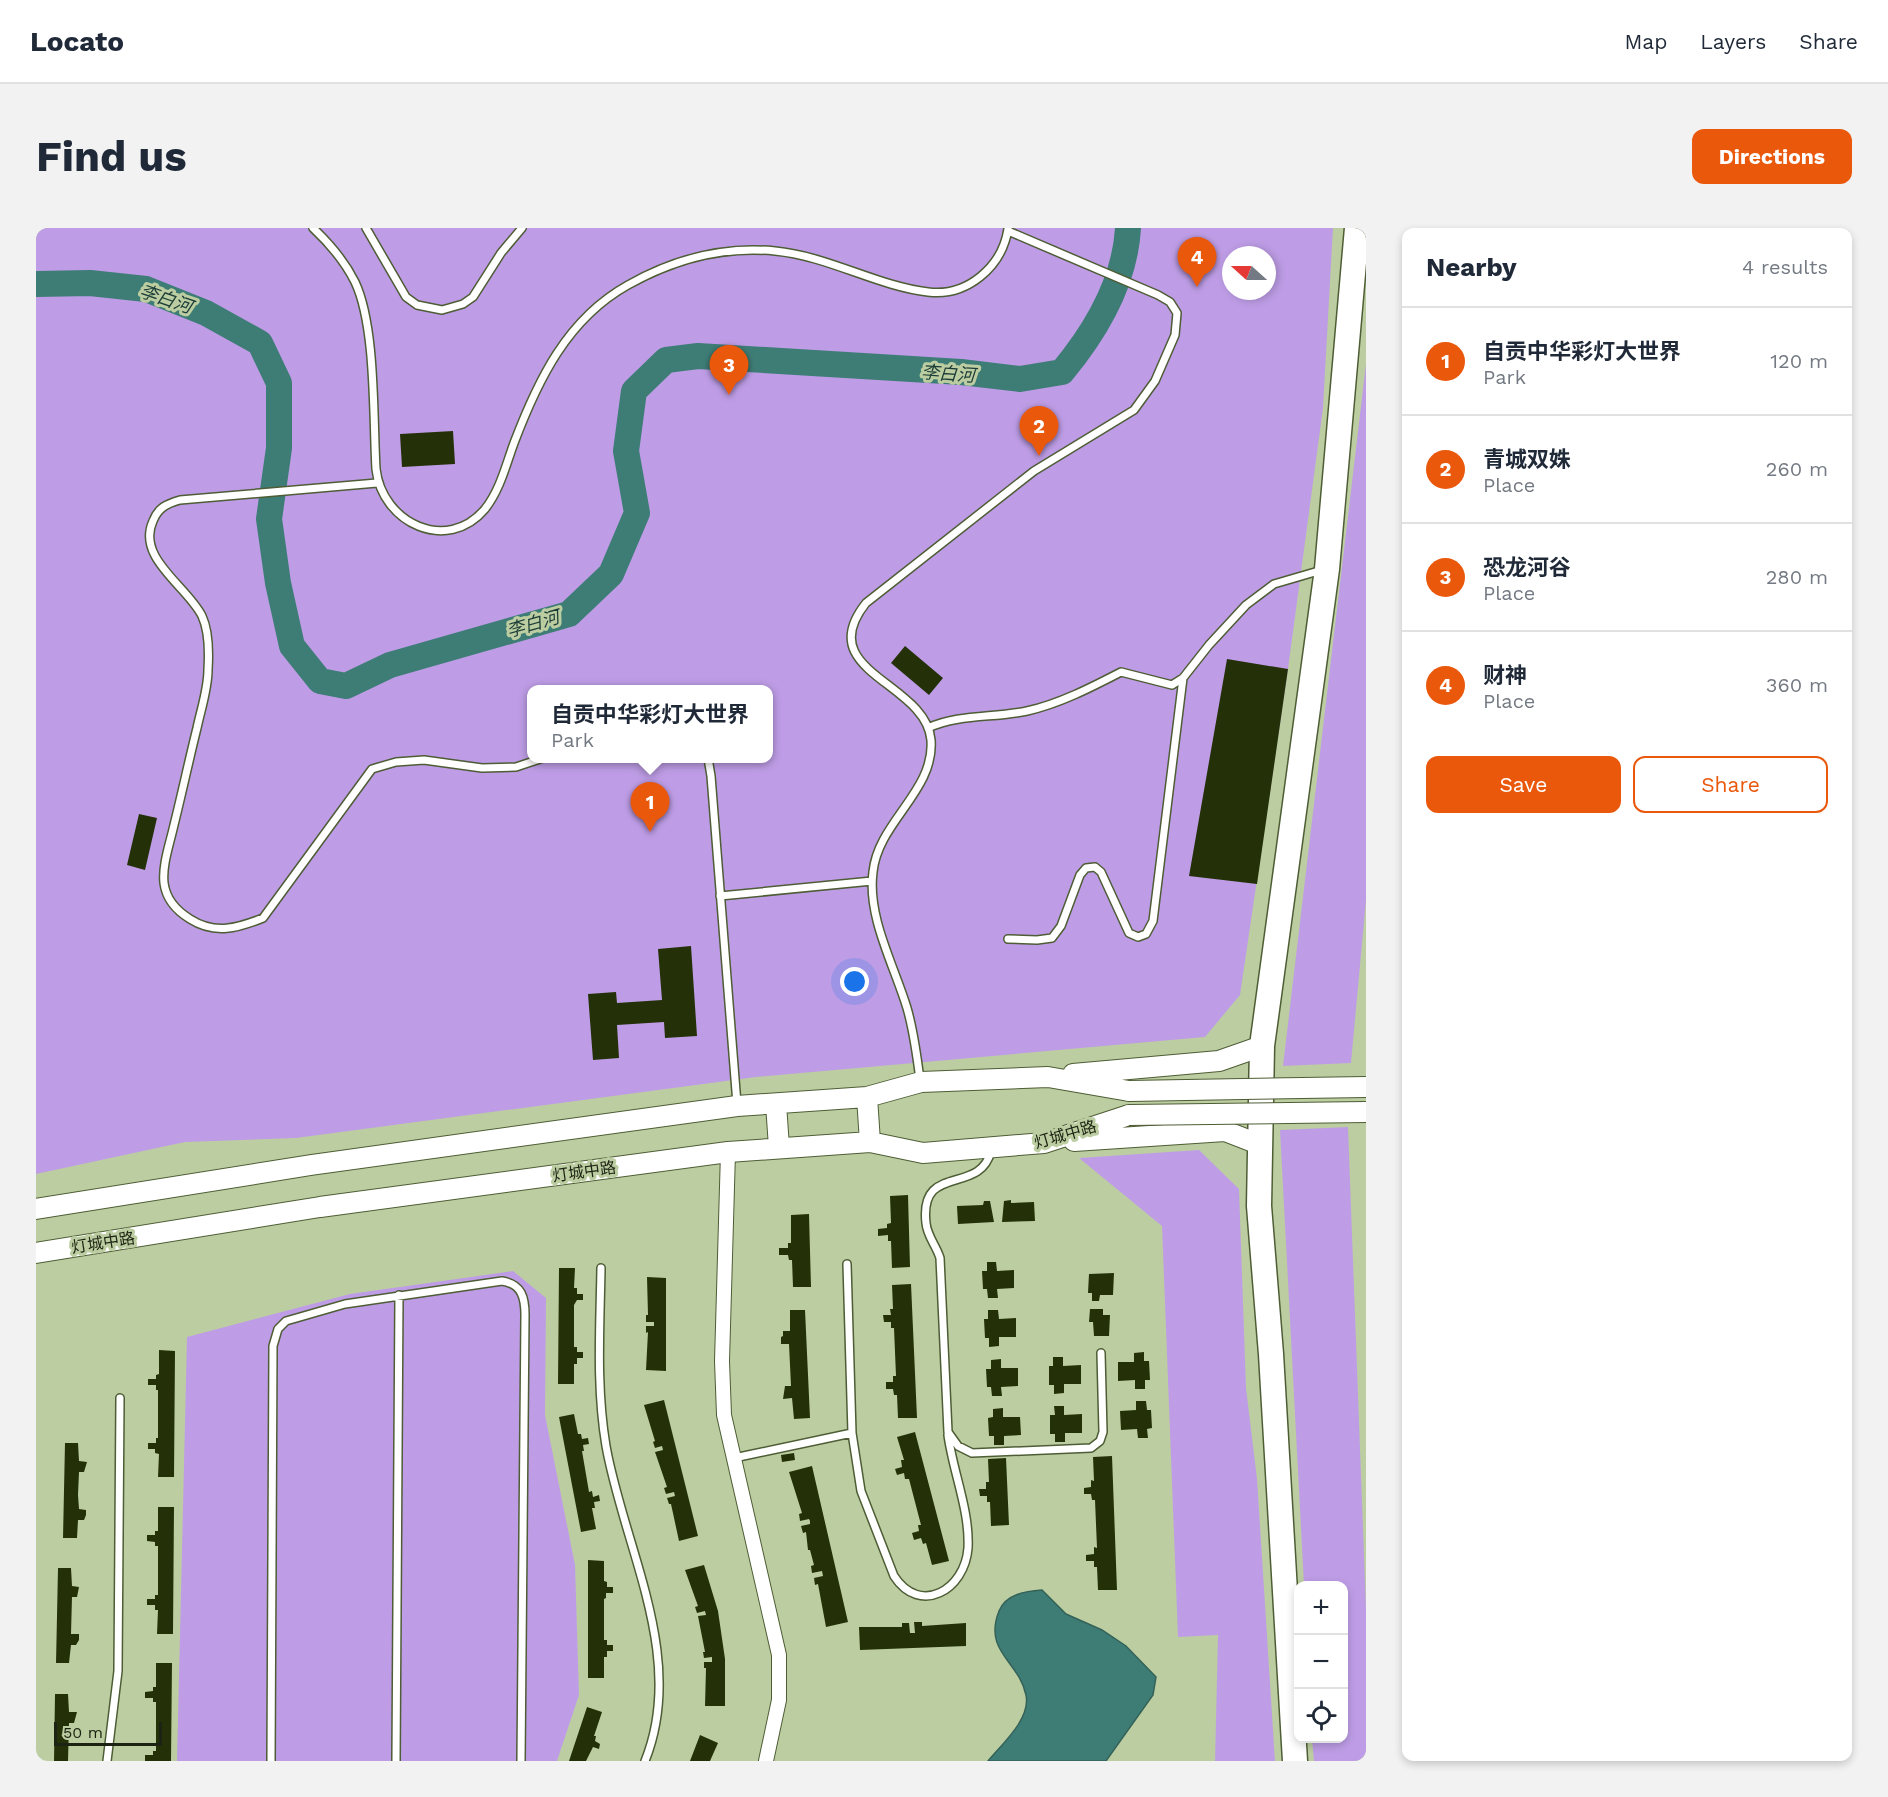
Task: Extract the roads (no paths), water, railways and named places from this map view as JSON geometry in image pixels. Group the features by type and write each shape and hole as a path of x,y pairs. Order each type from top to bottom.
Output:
{"highway":[{"path":"1295,1761 1271,1354 1259,1206 1262,1046 1327,569 1348,354 1357,228"},
{"path":"1348,354 1366,311"}],"main road":[{"path":"36,1209 311,1165 737,1106 867,1097 921,1083 1048,1077 1220,1061 1262,1046"},
{"path":"1048,1077 1129,1091 1366,1087"},
{"path":"867,1097 870,1142"},
{"path":"776,1104 778,1147"},
{"name":"灯城中路","path":"36,1252 320,1206 728,1152 870,1142 923,1153 1044,1143 1129,1115 1366,1112"},
{"path":"1044,1143 1225,1131 1261,1145"}],"street":[{"path":"728,1152 722,1361 724,1414 774,1622 779,1655 779,1700 766,1761"}],"lane":[{"path":"313,228 348,270 362,301 368,334 377,483 392,509 410,523 434,530 459,526 471,521 483,510 494,494 530,400 554,355 590,314 613,295 665,266 714,253 777,251 814,258 918,290 940,292 970,284 984,274 1003,248 1008,230 1170,302 1177,313 1175,335 1155,381 1134,410 1034,471 995,500 866,603 853,622 850,636 859,661 913,707 928,728 931,750 924,777 886,831 875,858 872,881 876,916 907,1010 921,1083"},
{"path":"366,228 406,297 417,305 442,310 463,304 473,297 501,253 522,228"},
{"path":"377,483 215,496 168,503 157,511 148,540 156,558 189,597 203,618 208,642 208,672 203,700 166,858 164,883 169,899 180,913 196,923 218,930 238,928 263,918 372,769 396,762 424,760 482,768 516,767 530,763"},
{"path":"928,728 944,721 1030,710 1092,687 1121,672 1172,685 1183,678 1209,645 1246,605 1274,584 1327,569"},
{"path":"1008,939 1052,938 1061,926 1080,875 1086,868 1095,867 1101,872 1129,933 1138,937 1146,934 1153,921 1183,678"},
{"path":"709,763 737,1106"},
{"path":"720,896 872,881"},
{"path":"847,1264 852,1433 861,1491 894,1576 909,1591 931,1595 946,1590 957,1582 968,1547 948,1432 940,1258 927,1233 926,1205 930,1194 941,1183 970,1176 982,1169 991,1148"},
{"path":"601,1268 601,1414 620,1509 649,1607 657,1652 657,1721 645,1761"},
{"path":"271,1761 274,1336 286,1321 345,1304 502,1281 512,1282 520,1290 525,1300 521,1761"},
{"path":"396,1761 399,1295"},
{"path":"948,1432 958,1446 972,1453 1091,1448 1100,1441 1103,1432 1101,1353"},
{"path":"106,1761 118,1671 120,1398"},
{"path":"734,1459 852,1433"}],"water":[{"path":"1042,1590 1066,1614 1102,1630 1126,1646 1156,1677 1153,1695 1106,1761 988,1761 1020,1722 1026,1704 1022,1683 1004,1656 995,1637 995,1625 999,1611 1011,1597"}],"waterway":[{"name":"李白河","path":"36,284 90,283 146,289 206,313 260,343 279,383 279,448 269,519 278,583 292,646 320,681 346,686 390,665 569,614 611,574 637,513 626,451 634,391 666,360 698,356 961,372 1020,379 1062,372 1086,340 1107,305 1121,268 1128,228"}],"place":[{"name":"财神","path":"1197,287"},
{"name":"恐龙河谷","path":"729,395"},
{"name":"青城双姝","path":"1039,456"},
{"name":"自贡中华彩灯大世界","path":"650,832"}]}
